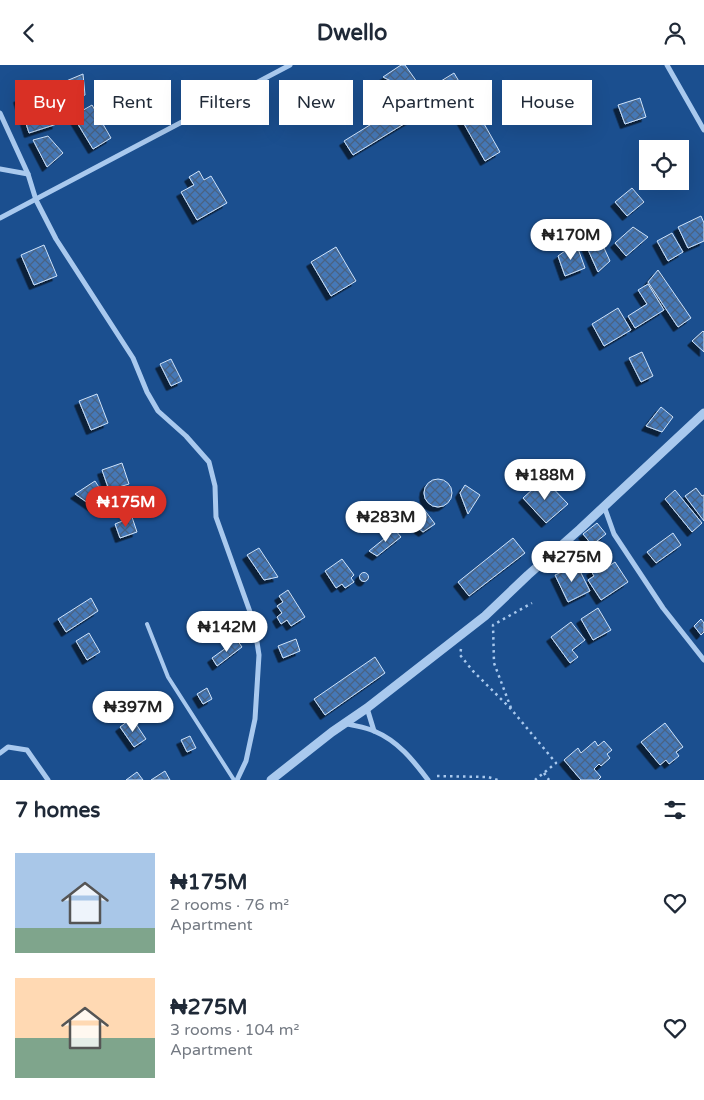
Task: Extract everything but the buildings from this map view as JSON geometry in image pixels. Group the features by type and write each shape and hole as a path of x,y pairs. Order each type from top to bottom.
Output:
{"street":[{"path":"0,218 290,65"},
{"path":"667,65 704,130"},
{"path":"0,113 28,174 36,200 56,239 133,358 147,392 158,411 186,436 210,462 215,486 216,517 254,623 259,655 255,719 246,761 236,780"},
{"path":"0,169 28,174"},
{"path":"271,780 485,616 704,413"},
{"path":"604,506 614,534 663,609 704,660"},
{"path":"367,708 374,731"},
{"path":"344,723 374,731 393,742 409,755 427,778"},
{"path":"0,753 8,747 26,750 48,780"}],"lane":[{"path":"147,624 168,677 236,780"}],"path":[{"path":"512,709 494,663 493,625 532,603"},
{"path":"467,630 460,655 473,671 512,709 556,763 535,780"},
{"path":"544,772 549,780"},
{"path":"427,778 488,777 498,780"}]}
